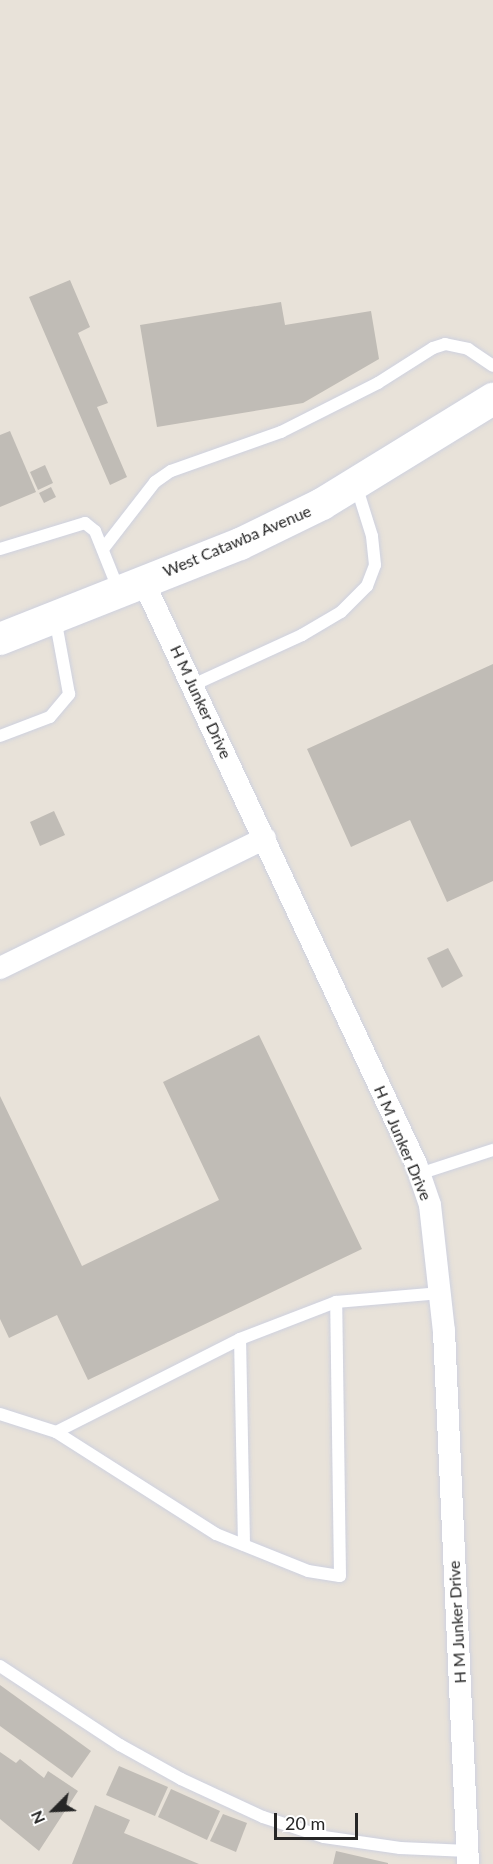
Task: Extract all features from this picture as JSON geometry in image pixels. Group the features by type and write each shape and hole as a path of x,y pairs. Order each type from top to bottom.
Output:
{"main road":[{"name":"West Catawba Avenue","path":"0,639 240,544 356,485 493,399"}],"street":[{"name":"H M Junker Drive","path":"131,586 193,685 265,838 419,1174 436,1238 441,1293 468,1857"},
{"path":"0,968 265,838"}],"lane":[{"path":"103,549 155,482 171,471 281,432 378,383 433,348 445,344 468,349 493,366"},
{"path":"193,685 302,635 340,612 367,586 375,565 372,536 356,485"},
{"path":"0,549 85,524 95,531 103,549 131,586"},
{"path":"0,735 50,717 69,694 55,617"},
{"path":"419,1174 493,1150"},
{"path":"56,1432 240,1339 336,1302 441,1293"},
{"path":"0,1414 56,1432 216,1534 308,1571 340,1576 336,1302"},
{"path":"240,1339 244,1545"},
{"path":"0,1666 130,1750 181,1779 263,1816 324,1837 468,1857"}],"building":[{"path":"70,280 90,327 78,333 108,403 97,407 127,477 110,485 29,297"},
{"path":"281,302 285,325 371,311 379,359 303,403 157,427 140,325"},
{"path":"10,431 36,492 0,507 0,435"},
{"path":"45,465 53,483 38,490 30,472"},
{"path":"51,487 56,497 44,503 39,493"},
{"path":"493,664 493,881 447,902 410,820 351,847 307,749"},
{"path":"54,811 65,835 40,846 30,822"},
{"path":"448,948 463,976 442,988 427,958"},
{"path":"259,1035 362,1249 88,1380 57,1315 9,1338 0,1319 0,1096 82,1266 219,1200 163,1082"},
{"path":"0,1685 91,1751 72,1778 0,1726"},
{"path":"0,1752 16,1763 20,1759 44,1778 48,1771 78,1791 39,1851 0,1819"},
{"path":"119,1766 168,1787 155,1816 106,1795"},
{"path":"171,1789 220,1811 207,1840 158,1817"},
{"path":"95,1805 130,1820 124,1833 199,1864 72,1864"},
{"path":"223,1814 247,1823 236,1852 210,1841"},
{"path":"336,1851 388,1863 388,1864 333,1864"}]}
